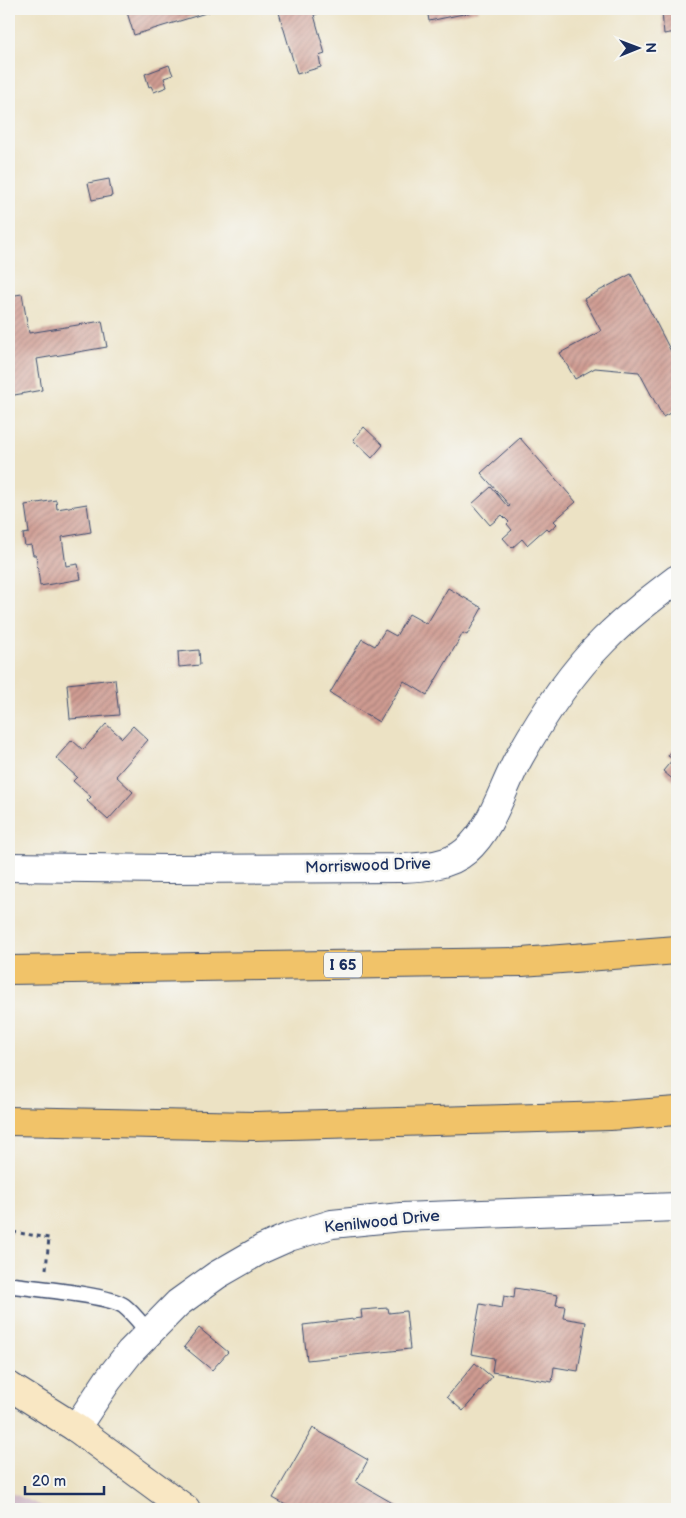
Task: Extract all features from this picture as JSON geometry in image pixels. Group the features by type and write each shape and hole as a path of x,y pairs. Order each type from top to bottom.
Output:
{"highway":[{"name":"I 65","path":"9,970 522,962 677,950"},
{"path":"9,1121 254,1126 610,1116 677,1111"},
{"path":"9,1138 184,1124"}],"main road":[{"path":"9,1386 76,1428 186,1509"}],"street":[{"name":"Morriswood Drive","path":"9,867 156,869 401,868 426,866 452,860 465,852 481,834 519,757 538,725 582,665 604,640 631,615 677,579"},
{"name":"Kenilwood Drive","path":"76,1428 108,1380 130,1352 178,1303 216,1275 289,1236 332,1224 401,1217 677,1207"}],"lane":[{"path":"9,1285 102,1298 120,1304 148,1332"}],"path":[{"path":"13,1232 49,1238 44,1290"}],"shaded area":[{"path":"9,1492 49,1509 9,1509"}],"building":[{"path":"126,9 208,9 209,12 134,35"},
{"path":"278,9 332,9 314,15 325,54 319,56 321,67 297,74"},
{"path":"427,9 477,9 478,11 429,21"},
{"path":"673,11 676,32 664,34 662,12"},
{"path":"169,65 173,75 164,78 167,87 154,92 151,86 149,87 145,74"},
{"path":"109,179 112,196 92,200 88,183"},
{"path":"631,274 677,363 677,409 663,417 639,372 595,368 575,379 560,353 601,331 584,299"},
{"path":"22,294 29,333 102,321 107,347 37,359 42,390 9,396 9,296"},
{"path":"364,427 383,445 372,458 353,440"},
{"path":"520,438 576,502 554,521 557,524 549,531 546,528 527,545 522,539 512,548 503,538 512,530 507,524 509,522 502,515 490,525 472,504 491,487 508,507 510,506 481,473"},
{"path":"56,500 57,509 87,504 91,532 62,537 66,566 78,564 81,579 40,586 36,555 33,555 31,545 25,546 23,534 29,533 25,505"},
{"path":"448,588 482,608 467,635 463,633 427,695 404,681 379,722 330,693 362,639 375,646 385,630 396,636 409,614 427,624"},
{"path":"199,650 200,665 179,667 178,652"},
{"path":"115,679 119,715 70,719 67,684"},
{"path":"106,724 122,738 133,726 148,740 116,776 133,792 108,820 87,801 91,797 73,781 77,777 56,758 72,740 83,750"},
{"path":"676,746 677,783 663,771 673,759 668,756"},
{"path":"515,1288 558,1295 556,1305 565,1306 563,1318 586,1322 578,1371 554,1367 552,1382 492,1372 494,1358 471,1354 480,1304 502,1308 504,1296 514,1298"},
{"path":"388,1308 389,1313 406,1311 410,1349 307,1360 303,1325 362,1318 361,1310"},
{"path":"199,1328 228,1352 212,1370 184,1347"},
{"path":"475,1363 492,1377 463,1411 447,1397"},
{"path":"313,1428 368,1460 356,1482 403,1509 293,1509 273,1498"}]}
